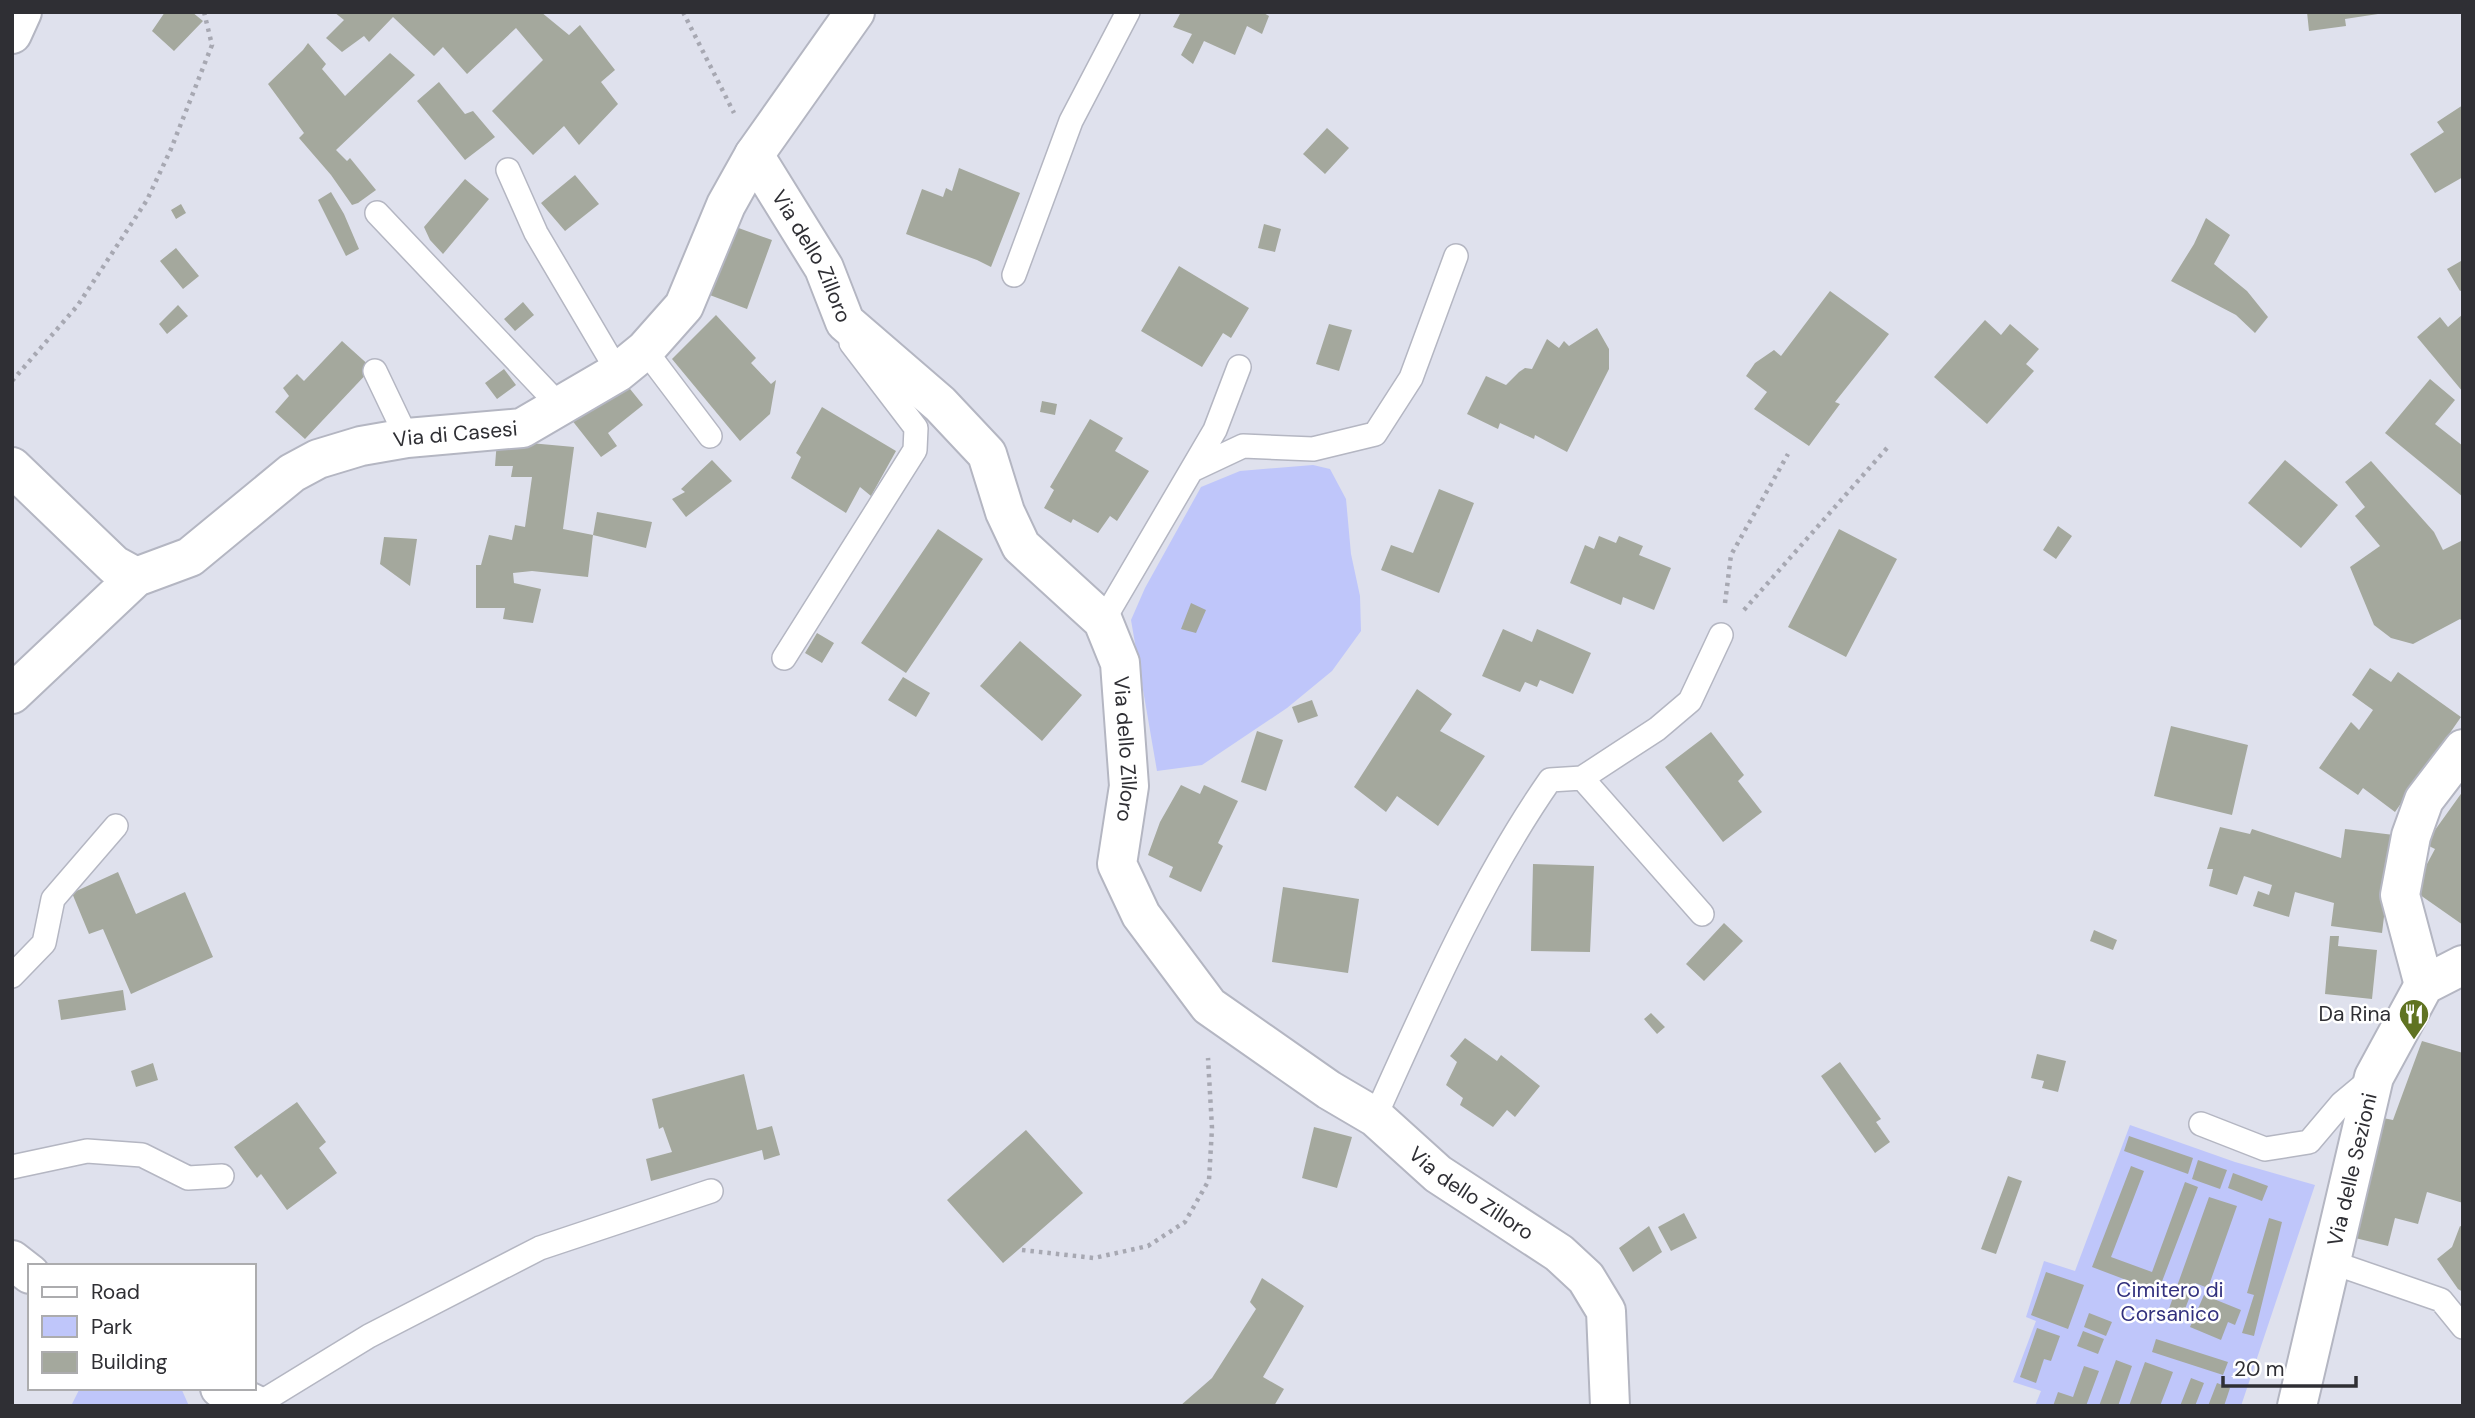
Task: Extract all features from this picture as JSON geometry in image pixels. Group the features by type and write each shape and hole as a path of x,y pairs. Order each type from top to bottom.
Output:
{"street":[{"path":"12,34 22,12"},
{"name":"Via di Casesi","path":"12,694 136,577 190,557 292,473 318,459 361,446 407,438 522,428 632,361 684,306 726,205 754,155 855,12"},
{"name":"Via dello Zilloro","path":"754,155 824,268 845,322 940,404 988,454 1005,512 1021,546 1103,621 1120,663 1129,786 1117,863 1141,915 1209,1006 1329,1090 1375,1117 1438,1174 1559,1253 1586,1278 1606,1311 1610,1406"},
{"path":"12,467 114,565 136,577"},
{"path":"2463,749 2424,800 2411,836 2400,895 2424,985 2463,965"},
{"name":"Via delle Sezioni","path":"2297,1406 2374,1077 2424,985"},
{"path":"12,1261 28,1273"},
{"path":"224,1390 258,1405"}],"lane":[{"path":"1014,275 1070,121 1128,12"},
{"path":"508,170 536,233 632,361 710,436"},
{"path":"377,213 559,405"},
{"path":"1192,470 1242,446 1313,449 1375,434 1411,378 1457,256"},
{"path":"784,658 915,450 915,428 851,345 845,322"},
{"path":"1103,621 1215,430 1238,367"},
{"path":"375,372 407,438"},
{"path":"1375,1117 1437,980 1523,818 1550,780 1582,778 1657,729 1690,701 1721,635"},
{"path":"1582,778 1702,914"},
{"path":"12,976 44,943 53,899 116,826"},
{"path":"2200,1124 2265,1149 2309,1142 2343,1103 2374,1077"},
{"path":"12,1167 87,1151 142,1155 188,1178 222,1176"},
{"path":"258,1405 369,1336 540,1248 711,1191"},
{"path":"2330,1262 2441,1300 2463,1327"}],"path":[{"path":"12,381 78,305 147,200 171,149 212,45 204,12"},
{"path":"683,12 754,155"},
{"path":"1721,635 1887,448"},
{"path":"1721,635 1731,555 1788,454"},
{"path":"1021,1250 1094,1258 1148,1245 1185,1222 1209,1180 1212,1128 1207,1039 1209,1006"}],"green space":[{"path":"1313,465 1330,469 1346,499 1351,554 1360,596 1361,631 1332,671 1287,708 1202,765 1157,771 1131,620 1145,588 1201,487 1240,471"},
{"name":"Cimitero di Corsanico","path":"2130,1125 2235,1162 2315,1185 2241,1406 2035,1406 2041,1391 2013,1382 2036,1321 2026,1317 2044,1261 2075,1271"},
{"path":"79,1390 182,1390 189,1406 71,1406"}],"building":[{"path":"165,12 192,12 203,21 174,51 152,31"},
{"path":"334,12 541,12 569,35 580,25 615,70 601,82 618,104 579,145 564,126 533,155 492,111 543,60 516,28 467,74 443,47 434,56 393,17 369,42 364,36 342,52 326,38 344,20"},
{"path":"1181,12 1262,12 1269,16 1262,34 1247,26 1235,55 1204,41 1193,64 1181,55 1192,34 1173,27"},
{"path":"2307,12 2378,14 2345,19 2346,26 2309,31"},
{"path":"308,43 326,64 322,69 345,96 390,53 415,75 336,150 347,161 350,158 376,190 352,205 331,175 299,138 304,133 268,84"},
{"path":"439,82 465,114 473,111 495,137 465,160 417,101"},
{"path":"2463,105 2463,177 2435,193 2410,154 2444,132 2437,122"},
{"path":"1327,128 1349,148 1325,174 1303,154"},
{"path":"959,168 1020,193 991,267 906,234 922,189 943,197 946,188 952,191"},
{"path":"575,175 599,204 565,231 541,203"},
{"path":"465,179 489,199 443,254 430,240 424,227"},
{"path":"331,192 359,249 346,256 318,200"},
{"path":"181,204 186,213 176,219 171,210"},
{"path":"2206,218 2230,235 2214,264 2247,291 2268,317 2255,333 2236,315 2171,281 2194,244"},
{"path":"1264,224 1281,229 1275,252 1258,248"},
{"path":"733,226 772,240 747,309 707,294"},
{"path":"176,248 199,276 183,289 160,261"},
{"path":"2461,261 2463,290 2460,291 2447,269"},
{"path":"1179,266 1249,308 1231,338 1223,333 1202,367 1141,331"},
{"path":"1830,291 1889,334 1835,402 1840,404 1809,446 1754,409 1767,392 1746,376 1755,363 1774,350 1781,356"},
{"path":"523,302 534,315 515,331 504,319"},
{"path":"178,305 188,316 167,334 159,324"},
{"path":"2463,314 2463,392 2417,337 2440,317 2448,327"},
{"path":"716,315 756,358 751,363 771,384 776,380 770,414 740,441 672,359"},
{"path":"1985,320 2001,335 2010,324 2039,349 2026,364 2034,371 1987,424 1934,377"},
{"path":"1329,324 1352,330 1339,371 1316,364"},
{"path":"1597,328 1609,349 1609,369 1567,452 1535,435 1534,439 1500,423 1498,429 1467,414 1486,376 1506,385 1525,368 1532,369 1547,339 1559,348 1564,341 1569,346"},
{"path":"342,341 372,368 305,439 275,412 289,396 283,388 297,374 304,381"},
{"path":"504,369 516,385 497,399 485,383"},
{"path":"622,379 643,405 608,433 617,446 601,457 571,419"},
{"path":"2430,379 2455,400 2435,424 2463,446 2463,497 2385,433"},
{"path":"1042,401 1057,404 1055,415 1040,412"},
{"path":"822,407 896,451 871,496 860,487 846,513 791,478 801,457 796,453"},
{"path":"1090,419 1123,438 1115,451 1149,471 1117,521 1110,516 1098,533 1073,519 1071,523 1044,508 1054,490 1050,487"},
{"path":"497,440 574,447 563,529 593,535 588,577 532,571 513,573 514,583 541,589 533,623 503,619 505,608 476,608 476,565 481,565 489,535 512,540 515,525 525,527 532,477 511,477 513,466 495,466"},
{"path":"712,460 732,481 686,517 672,499 685,492 681,489"},
{"path":"2285,460 2338,505 2301,548 2248,503"},
{"path":"2371,461 2434,532 2443,550 2463,540 2463,622 2460,619 2413,644 2391,638 2374,625 2350,567 2380,546 2355,516 2365,507 2345,482"},
{"path":"1439,489 1474,503 1439,593 1381,570 1391,545 1413,553"},
{"path":"597,512 652,522 646,548 593,535"},
{"path":"2058,526 2072,536 2056,559 2043,550"},
{"path":"938,529 983,559 906,673 861,643"},
{"path":"1839,529 1897,559 1846,657 1788,627"},
{"path":"1599,536 1616,543 1619,536 1643,546 1639,555 1671,568 1654,610 1623,597 1621,605 1570,583 1585,545 1594,549"},
{"path":"384,537 417,539 410,586 380,564"},
{"path":"1191,603 1206,610 1196,633 1181,629"},
{"path":"1503,629 1532,642 1537,629 1591,653 1573,694 1540,680 1537,687 1525,682 1520,692 1482,676"},
{"path":"817,633 834,643 822,663 805,653"},
{"path":"1020,641 1082,695 1042,741 980,686"},
{"path":"2370,668 2391,682 2398,672 2461,717 2395,812 2363,788 2358,795 2319,768 2351,722 2359,730 2373,710 2352,695"},
{"path":"903,677 930,693 916,717 888,700"},
{"path":"1417,689 1452,714 1440,731 1485,756 1438,826 1397,796 1386,812 1354,787"},
{"path":"1312,700 1318,716 1298,723 1292,707"},
{"path":"2171,726 2248,745 2232,815 2154,796"},
{"path":"1257,731 1283,740 1266,791 1241,782"},
{"path":"1711,732 1744,775 1738,781 1762,812 1723,842 1665,767"},
{"path":"1181,785 1200,794 1204,785 1238,801 1218,843 1223,846 1201,892 1169,877 1173,867 1148,855 1160,822"},
{"path":"2463,791 2463,925 2413,890 2435,849 2425,844"},
{"path":"2220,827 2250,834 2252,829 2341,858 2345,829 2394,835 2382,933 2331,926 2334,903 2295,892 2289,917 2253,906 2258,891 2269,895 2272,885 2244,876 2237,895 2209,886 2213,869 2207,869"},
{"path":"1533,864 1594,866 1590,952 1531,951"},
{"path":"118,872 136,914 185,892 213,957 131,994 103,929 89,934 72,893"},
{"path":"1283,887 1359,899 1348,973 1272,962"},
{"path":"1724,923 1743,941 1704,981 1686,964"},
{"path":"2094,930 2117,940 2113,950 2090,941"},
{"path":"2330,936 2339,936 2338,946 2377,950 2372,999 2325,994"},
{"path":"123,990 126,1010 61,1020 58,1000"},
{"path":"1651,1013 1665,1027 1657,1034 1644,1019"},
{"path":"1465,1038 1497,1061 1501,1055 1540,1086 1515,1117 1507,1110 1493,1127 1460,1105 1463,1098 1446,1085 1457,1062 1450,1056"},
{"path":"2422,1041 2463,1053 2463,1203 2427,1192 2418,1224 2395,1218 2388,1246 2351,1237 2383,1118 2393,1120"},
{"path":"2037,1054 2066,1061 2058,1092 2042,1088 2044,1081 2031,1078"},
{"path":"1840,1062 1881,1119 1876,1122 1890,1142 1875,1153 1821,1076"},
{"path":"153,1063 158,1080 136,1087 131,1071"},
{"path":"744,1074 757,1130 772,1126 780,1155 764,1160 762,1150 651,1181 646,1159 672,1152 663,1127 659,1129 652,1099"},
{"path":"297,1102 326,1142 319,1148 337,1173 287,1210 261,1174 257,1178 234,1147"},
{"path":"1314,1127 1352,1137 1337,1188 1302,1178"},
{"path":"1026,1130 1083,1193 1003,1263 947,1200"},
{"path":"2129,1136 2193,1158 2188,1174 2124,1151"},
{"path":"2198,1160 2227,1170 2220,1189 2192,1179"},
{"path":"2131,1166 2144,1171 2111,1257 2152,1272 2185,1182 2198,1187 2158,1292 2092,1267"},
{"path":"2233,1173 2268,1186 2262,1201 2228,1188"},
{"path":"2008,1176 2022,1181 1996,1254 1981,1249"},
{"path":"2209,1197 2237,1206 2208,1288 2195,1283 2180,1322 2166,1317"},
{"path":"1684,1213 1697,1238 1671,1251 1658,1227"},
{"path":"2269,1218 2282,1222 2254,1336 2242,1333 2254,1295 2247,1293"},
{"path":"1649,1226 1662,1252 1633,1272 1619,1248"},
{"path":"2460,1226 2463,1227 2463,1292 2437,1259 2452,1247"},
{"path":"2046,1272 2084,1285 2068,1329 2031,1315"},
{"path":"1262,1278 1304,1306 1263,1377 1284,1389 1274,1406 1180,1406 1212,1378 1256,1309 1250,1302"},
{"path":"2204,1295 2241,1310 2235,1325 2228,1322 2221,1340 2190,1327"},
{"path":"2089,1313 2112,1322 2106,1336 2084,1327"},
{"path":"2037,1328 2060,1336 2051,1361 2044,1359 2036,1383 2020,1377"},
{"path":"2083,1331 2104,1339 2098,1354 2077,1346"},
{"path":"2156,1339 2228,1362 2223,1375 2152,1352"},
{"path":"2116,1360 2132,1366 2118,1406 2099,1406"},
{"path":"2145,1362 2173,1372 2160,1406 2129,1406"},
{"path":"2084,1366 2099,1371 2086,1406 2053,1406 2058,1392 2073,1397"},
{"path":"2191,1378 2204,1383 2195,1406 2180,1406"},
{"path":"2217,1383 2230,1388 2224,1406 2208,1406"}],"place":[{"name":"Da Rina","path":"2414,1041"}]}
